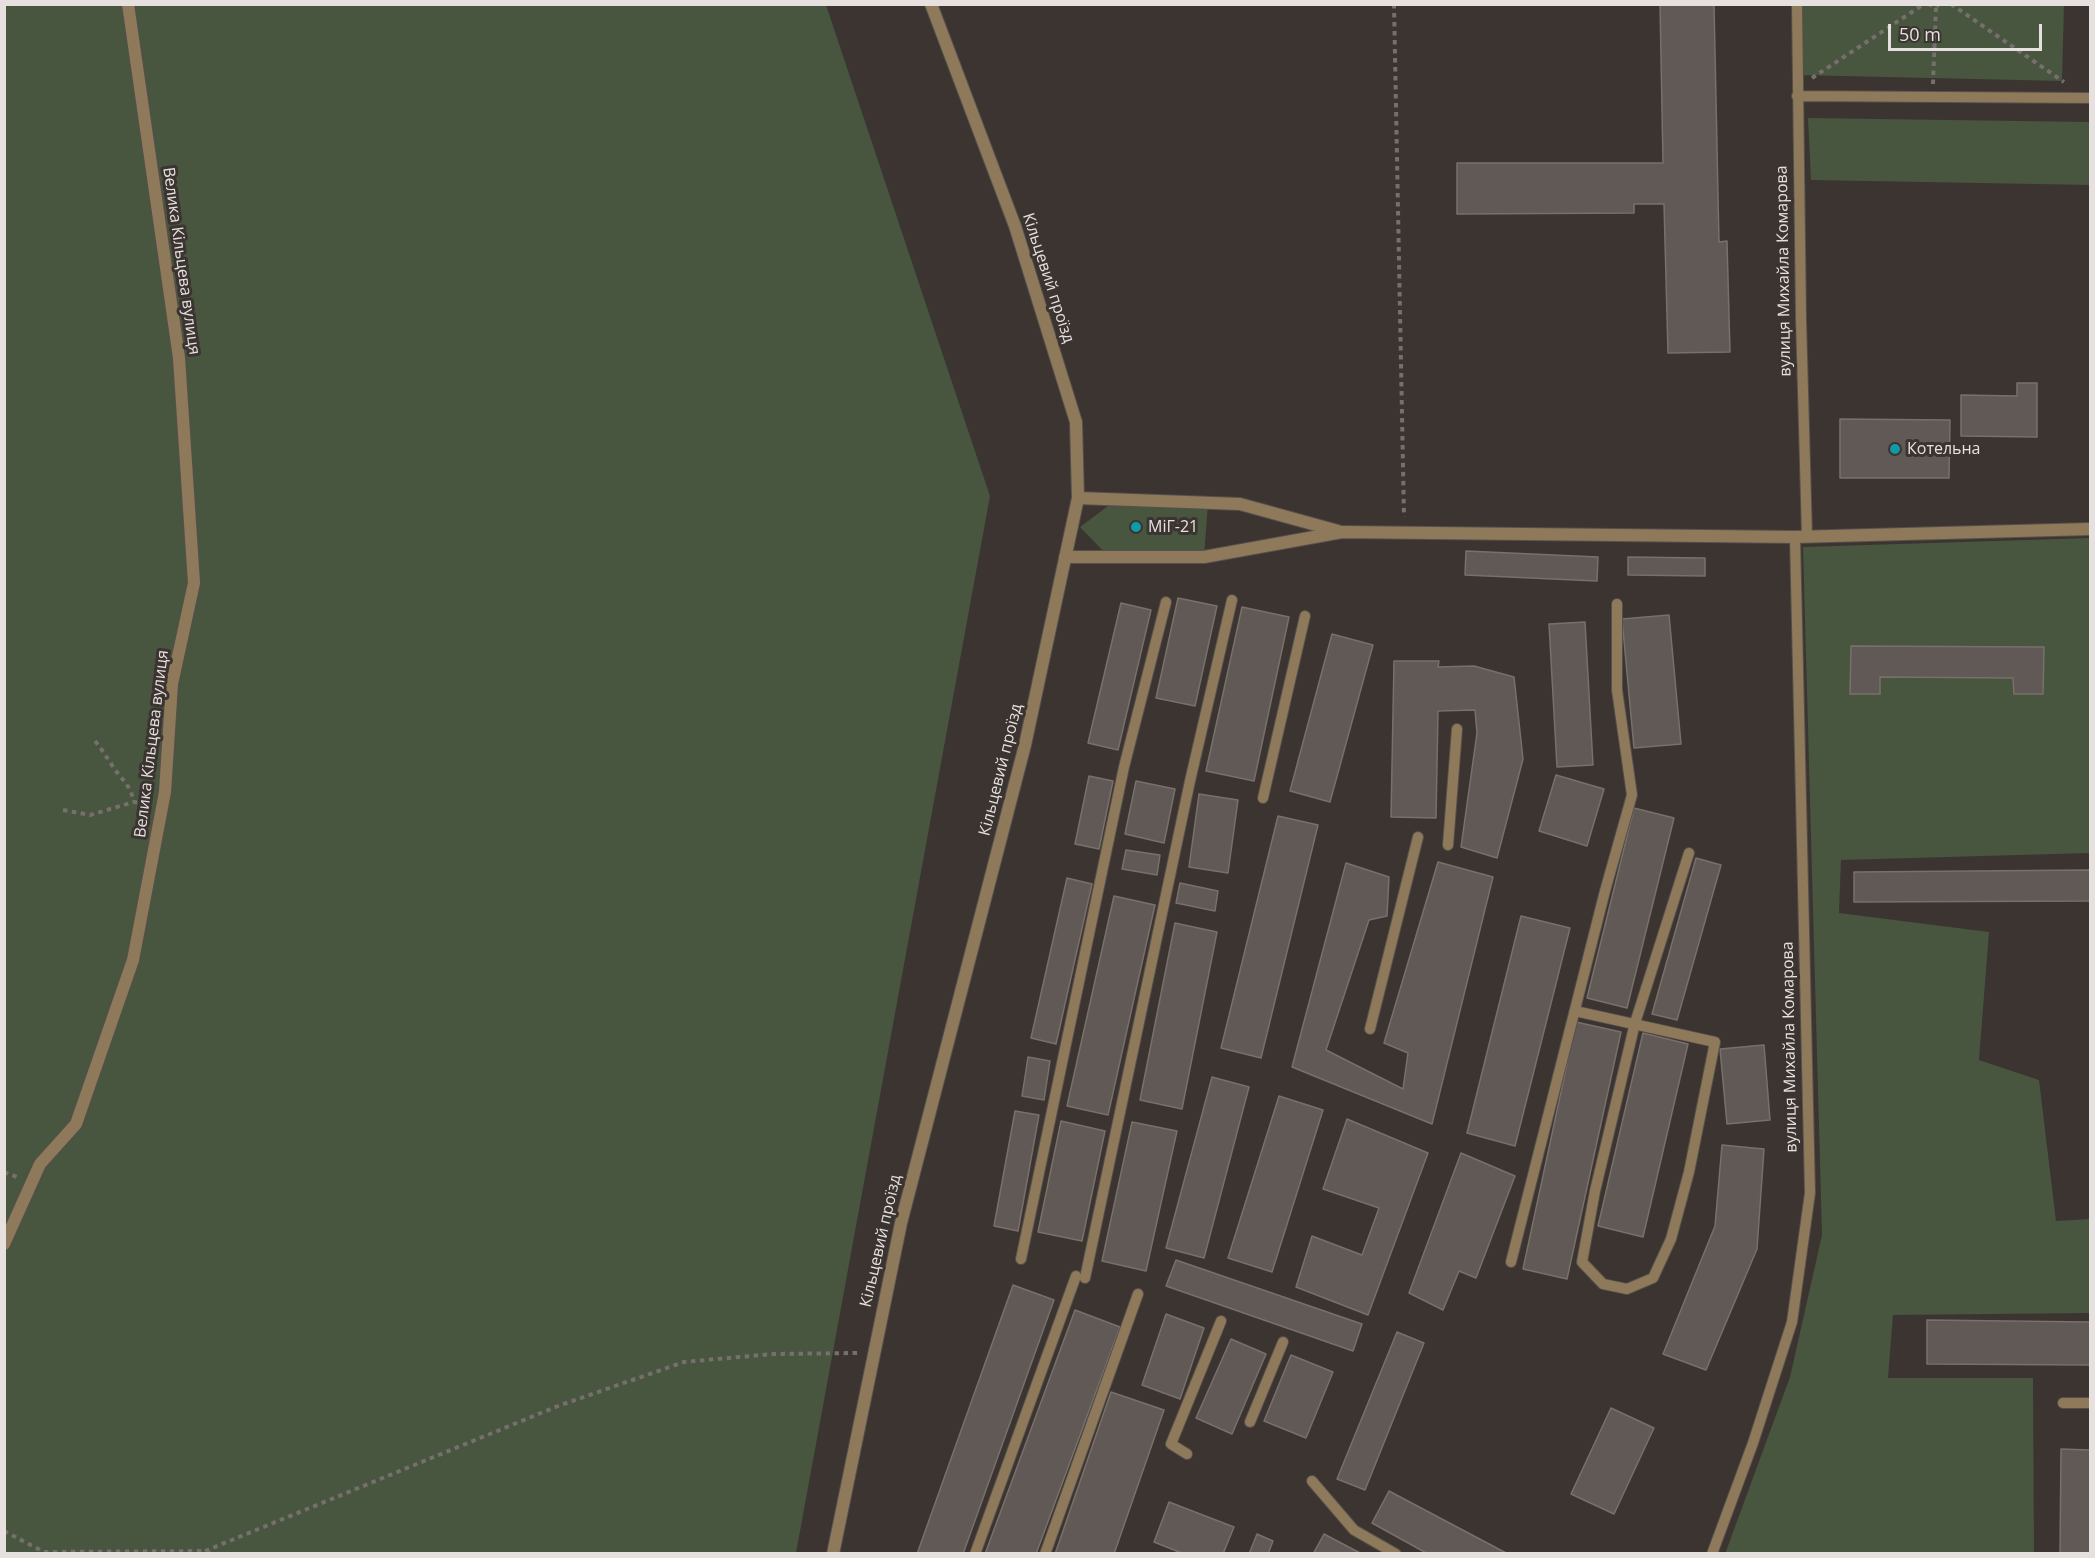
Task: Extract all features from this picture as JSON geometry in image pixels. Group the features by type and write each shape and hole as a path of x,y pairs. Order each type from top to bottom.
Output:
{"street":[{"name":"Велика Кільцева вулиця","path":"4,1244 40,1164 75,1124 133,960 163,806 172,684 194,583 179,358 128,4"},
{"name":"Кільцевий проїзд","path":"833,1554 901,1223 1025,745 1078,498 1076,422 1015,226 931,4"},
{"path":"1078,498 1240,504 1342,532"},
{"path":"1065,557 1204,557 1342,532 1801,537 2091,530"}],"lane":[{"name":"вулиця Михайла Комарова","path":"1712,1554 1753,1443 1792,1322 1810,1193 1801,537 1797,4"},
{"path":"1797,92 1932,97 2087,98"},
{"path":"975,1554 1080,1277 1232,600"},
{"path":"1021,1259 1122,778 1166,602"},
{"path":"1511,1262 1632,795 1617,690 1617,604"},
{"path":"1263,798 1305,616"},
{"path":"1448,844 1457,729"},
{"path":"1370,1029 1418,837"},
{"path":"1575,1011 1635,1023 1715,1042 1689,1172 1671,1239 1653,1278 1627,1289 1603,1284 1582,1263 1595,1191 1635,1023 1689,854"},
{"path":"1046,1554 1138,1294"},
{"path":"1187,1454 1171,1444 1221,1321"},
{"path":"1250,1422 1283,1342"},
{"path":"2063,1403 2091,1403"},
{"path":"1312,1481 1354,1530 1396,1554"}],"path":[{"path":"1394,4 1404,533"},
{"path":"1797,92 1926,4 1938,6 1932,97"},
{"path":"1951,4 2087,98"},
{"path":"95,741 130,788 134,802"},
{"path":"63,810 90,815 134,802 163,806"},
{"path":"205,1551 558,1406 684,1362 773,1354 860,1353"},
{"path":"4,1531 44,1552 205,1551 213,1554"}],"green space":[{"path":"5,5 826,5 990,496 796,1553 5,1554"},
{"path":"1797,5 2064,5 2062,81 1797,75"},
{"path":"1808,118 2090,122 2090,185 1811,180"},
{"path":"1116,500 1208,503 1204,557 1109,557 1080,527"},
{"path":"2090,538 2090,853 1841,860 1839,913 1989,932 1979,1060 2039,1080 2056,1221 2090,1219 2090,1313 1893,1315 1888,1378 2033,1378 2034,1553 1725,1554 1790,1377 1822,1235 1803,547"}],"building":[{"path":"1660,4 1714,4 1719,242 1727,241 1730,352 1668,353 1664,204 1634,204 1634,213 1457,214 1457,163 1663,163"},
{"name":"Котельна","path":"2017,383 2037,383 2037,437 1961,436 1961,395 2017,396"},
{"name":"Котельна","path":"1840,419 1950,420 1949,478 1840,478"},
{"path":"1466,551 1598,557 1597,581 1465,575"},
{"path":"1628,557 1705,558 1705,576 1628,575"},
{"path":"1178,598 1217,606 1195,706 1156,698"},
{"path":"1121,603 1151,610 1118,750 1088,743"},
{"path":"1242,607 1289,617 1254,781 1206,771"},
{"path":"1669,615 1681,744 1634,748 1622,619"},
{"path":"1585,622 1593,765 1557,767 1549,624"},
{"path":"1332,634 1373,645 1330,802 1290,791"},
{"path":"1851,646 2044,647 2043,694 2014,694 2013,678 1880,677 1880,694 1850,694"},
{"path":"1394,661 1439,661 1438,667 1474,666 1514,677 1523,759 1497,858 1461,847 1477,733 1475,710 1438,711 1436,818 1391,817"},
{"path":"1556,775 1604,789 1587,846 1539,831"},
{"path":"1089,776 1113,781 1099,849 1075,844"},
{"path":"1136,781 1175,789 1164,843 1125,834"},
{"path":"1199,794 1238,800 1228,873 1189,867"},
{"path":"1634,808 1674,818 1627,1008 1587,998"},
{"path":"1278,816 1318,825 1261,1058 1221,1048"},
{"path":"1126,850 1160,855 1157,875 1122,869"},
{"path":"1696,858 1721,865 1677,1020 1652,1014"},
{"path":"1438,862 1493,877 1432,1124 1292,1067 1346,863 1389,877 1387,916 1369,920 1326,1050 1403,1089 1408,1053 1384,1043"},
{"path":"2090,870 2090,901 1854,902 1854,872"},
{"path":"1067,878 1092,884 1056,1044 1031,1038"},
{"path":"1180,883 1218,891 1215,911 1176,903"},
{"path":"1114,896 1155,905 1108,1115 1067,1106"},
{"path":"1521,916 1570,928 1515,1146 1467,1133"},
{"path":"1175,923 1217,932 1182,1109 1140,1100"},
{"path":"1576,1022 1621,1032 1567,1279 1523,1269"},
{"path":"1643,1033 1688,1044 1643,1237 1598,1226"},
{"path":"1764,1045 1770,1120 1727,1124 1720,1049"},
{"path":"1028,1057 1050,1061 1044,1100 1022,1096"},
{"path":"1212,1077 1249,1087 1204,1258 1166,1248"},
{"path":"1279,1096 1323,1110 1272,1272 1228,1258"},
{"path":"1015,1111 1039,1115 1018,1231 994,1226"},
{"path":"1347,1119 1428,1153 1368,1315 1296,1287 1312,1236 1362,1255 1379,1208 1323,1189"},
{"path":"1061,1121 1105,1131 1082,1241 1038,1232"},
{"path":"1132,1122 1177,1131 1146,1271 1102,1261"},
{"path":"1722,1145 1764,1149 1757,1249 1706,1370 1663,1354 1715,1226"},
{"path":"1461,1153 1515,1176 1476,1278 1459,1271 1443,1310 1409,1293"},
{"path":"1176,1260 1362,1324 1353,1351 1166,1286"},
{"path":"1013,1285 1054,1300 963,1554 917,1554"},
{"path":"1075,1310 1120,1327 1036,1554 985,1554"},
{"path":"1166,1314 1204,1328 1180,1399 1142,1385"},
{"path":"1927,1320 2090,1322 2090,1365 1927,1364"},
{"path":"1397,1332 1424,1343 1365,1490 1337,1479"},
{"path":"1231,1339 1266,1354 1232,1434 1196,1418"},
{"path":"1291,1355 1333,1372 1306,1438 1264,1421"},
{"path":"1111,1392 1164,1410 1114,1554 1055,1554"},
{"path":"1611,1408 1654,1428 1614,1514 1571,1494"},
{"path":"2061,1449 2090,1450 2090,1554 2060,1554"},
{"path":"1389,1491 1508,1554 1428,1554 1372,1523"},
{"path":"1169,1502 1234,1527 1223,1554 1184,1554 1154,1542"},
{"path":"1257,1534 1273,1541 1268,1554 1249,1554"},
{"path":"1324,1534 1362,1554 1313,1554"}],"place":[{"name":"Котельна","path":"1895,449"},
{"name":"МіГ-21","path":"1136,527"}]}
